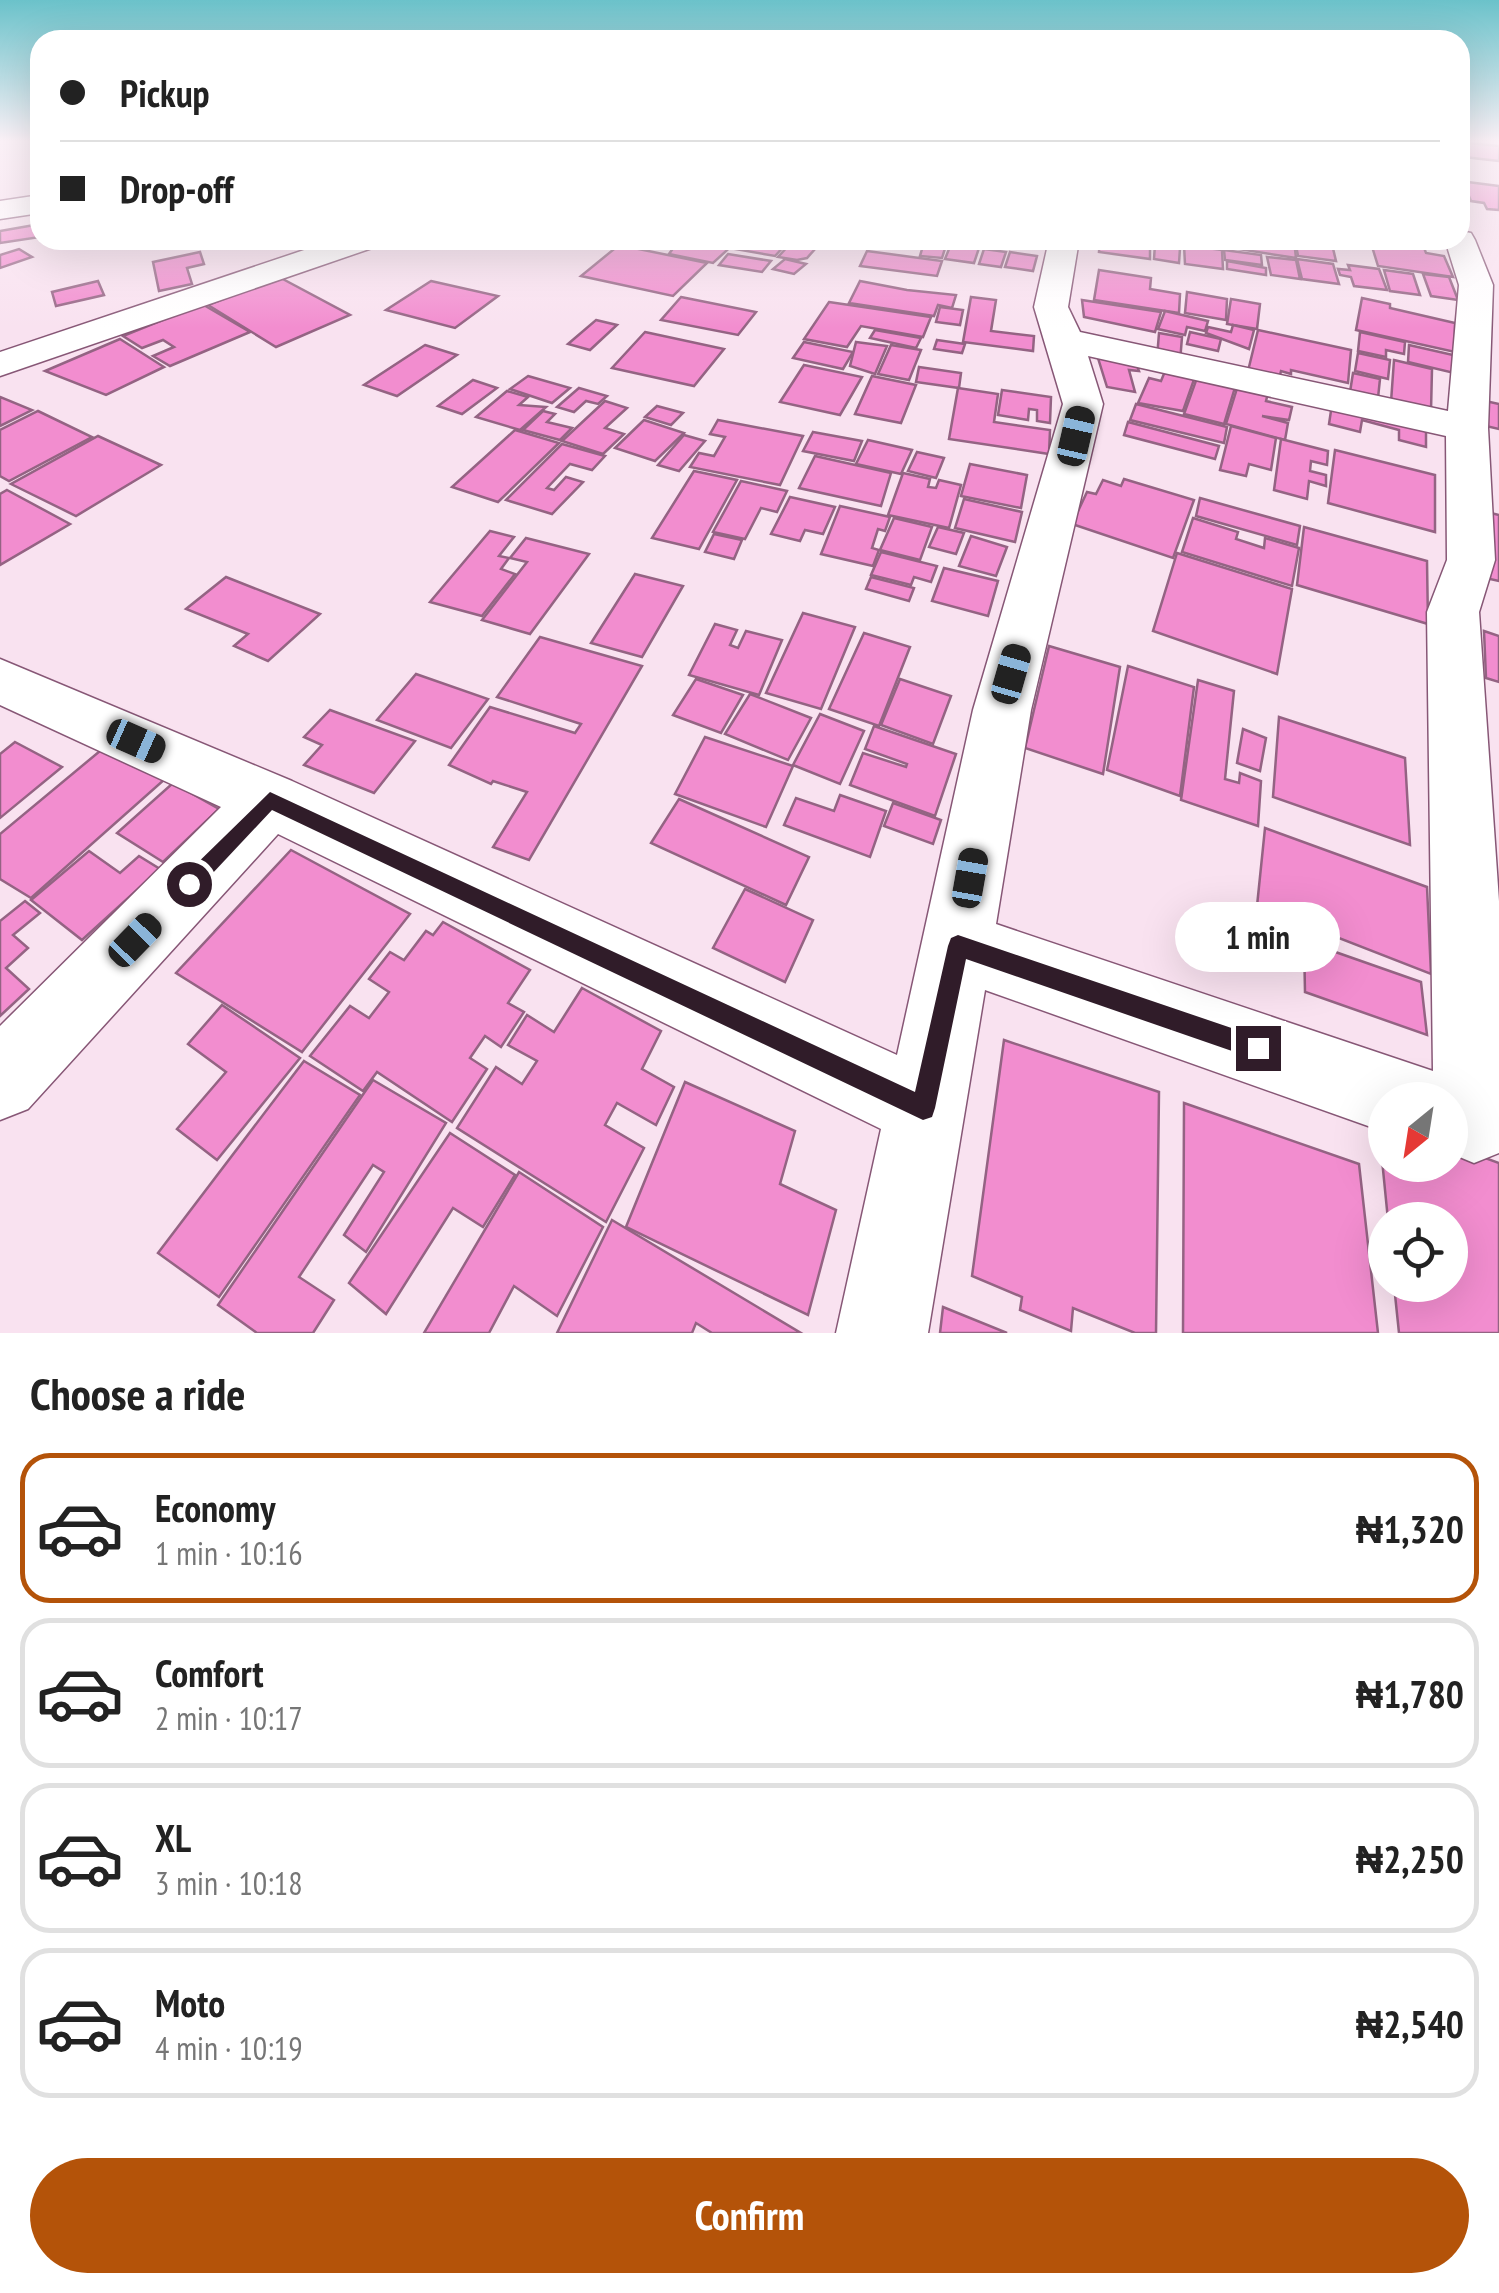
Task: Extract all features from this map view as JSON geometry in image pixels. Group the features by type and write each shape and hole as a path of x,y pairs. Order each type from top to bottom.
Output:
{"street":[{"path":"0,210 30,206"},
{"path":"0,366 335,250"},
{"path":"882,1333 1002,710 1083,404 1066,340 1051,308 1062,250"},
{"path":"1461,1082 1482,854 1467,428 1488,286 1466,250"},
{"path":"1066,340 1467,428"},
{"path":"0,682 270,800 923,1108"},
{"path":"0,1080 270,800"},
{"path":"958,946 1368,1088"}],"building":[{"path":"1484,203 1499,203 1499,210 1487,209"},
{"path":"30,226 30,238 0,243 0,231"},
{"path":"19,249 32,257 0,268 0,255"},
{"path":"613,250 643,250 707,263 673,296 581,276"},
{"path":"672,250 727,250 713,263 669,254"},
{"path":"741,250 780,250 775,256"},
{"path":"784,250 814,250 807,258 797,260 778,257"},
{"path":"922,250 944,250 942,258 920,256"},
{"path":"949,250 978,250 974,263 945,259"},
{"path":"984,250 1006,252 1001,267 979,264"},
{"path":"1150,250 1150,259 1099,252"},
{"path":"1155,250 1180,250 1179,263 1154,259"},
{"path":"1184,250 1222,250 1223,269 1185,264"},
{"path":"1224,250 1261,255 1262,265 1225,260"},
{"path":"1245,250 1295,250 1296,258"},
{"path":"1297,250 1333,250 1336,261 1298,256"},
{"path":"1373,250 1425,250 1444,256 1453,277 1378,266"},
{"path":"867,251 942,261 937,276 860,266"},
{"path":"200,252 204,264 187,268 192,284 159,291 153,262"},
{"path":"1010,252 1037,256 1033,271 1005,267"},
{"path":"728,254 771,261 762,272 719,265"},
{"path":"1267,257 1296,260 1300,279 1271,275"},
{"path":"785,259 806,264 794,274 773,269"},
{"path":"1297,259 1333,264 1339,284 1302,279"},
{"path":"1227,261 1266,268 1266,275 1227,269"},
{"path":"1348,265 1379,269 1387,290 1354,286 1351,277 1340,275 1338,269 1350,270"},
{"path":"1099,270 1151,278 1150,289 1180,294 1179,313 1094,300"},
{"path":"1384,270 1413,274 1420,295 1390,291"},
{"path":"1423,274 1449,277 1458,300 1431,296"},
{"path":"279,277 350,315 276,347 208,305"},
{"path":"98,281 104,295 56,306 52,292"},
{"path":"431,281 498,296 455,328 386,310"},
{"path":"860,281 956,295 952,308 938,305 934,316 849,303"},
{"path":"1187,292 1227,299 1226,320 1185,313"},
{"path":"681,297 756,312 738,335 661,320"},
{"path":"971,297 996,300 991,331 1034,336 1033,351 963,342"},
{"path":"1362,298 1455,323 1455,352 1356,330"},
{"path":"1231,299 1260,304 1257,329 1227,324"},
{"path":"1082,300 1161,312 1155,332 1084,317"},
{"path":"829,302 931,317 923,337 861,326 847,347 804,339"},
{"path":"202,304 250,332 170,366 153,356 174,347 163,340 142,348 123,336"},
{"path":"940,307 963,310 960,325 936,322"},
{"path":"1165,311 1208,321 1205,331 1187,327 1185,335 1158,329"},
{"path":"596,320 617,325 590,350 568,344"},
{"path":"1233,325 1254,330 1249,349 1206,333 1208,327 1231,332"},
{"path":"875,330 921,338 916,348 870,338"},
{"path":"1258,330 1351,350 1348,383 1291,370 1291,374 1281,371 1279,379 1248,371"},
{"path":"645,332 724,349 694,386 612,368"},
{"path":"1190,332 1221,339 1218,351 1187,344"},
{"path":"1360,332 1405,342 1404,354 1386,350 1386,357 1358,351"},
{"path":"1159,333 1182,337 1180,362 1157,358"},
{"path":"120,339 164,367 106,395 45,371"},
{"path":"937,340 965,344 962,353 934,349"},
{"path":"804,342 853,352 843,369 793,358"},
{"path":"856,342 887,346 875,374 850,366"},
{"path":"425,345 457,355 397,396 364,385"},
{"path":"891,345 921,350 909,380 878,374"},
{"path":"1409,345 1453,355 1454,373 1408,362"},
{"path":"1358,353 1390,360 1388,379 1355,371"},
{"path":"1098,358 1135,360 1139,371 1129,370 1135,392 1107,387"},
{"path":"1394,360 1432,369 1431,411 1391,402"},
{"path":"1168,364 1197,371 1183,411 1138,403 1149,378 1161,381"},
{"path":"804,365 862,377 840,415 780,402"},
{"path":"919,367 961,373 959,388 916,382"},
{"path":"1353,373 1380,379 1378,398 1350,392"},
{"path":"1198,375 1236,384 1224,424 1184,414"},
{"path":"528,376 570,388 552,403 510,389"},
{"path":"872,376 916,385 901,423 855,414"},
{"path":"473,380 497,388 462,414 438,406"},
{"path":"1239,382 1269,389 1266,401 1292,407 1289,420 1262,416 1288,423 1285,440 1226,424"},
{"path":"579,388 607,396 598,404 586,401 574,412 557,407"},
{"path":"958,388 998,394 994,422 1050,430 1049,454 949,439"},
{"path":"1002,390 1051,397 1050,423 1037,421 1037,410 1029,409 1028,420 998,415"},
{"path":"507,391 528,397 519,405 546,407 520,430 476,417"},
{"path":"0,397 32,410 0,426"},
{"path":"1472,398 1499,404 1499,429 1473,423"},
{"path":"605,401 627,408 605,428 624,434 603,454 562,441"},
{"path":"1136,404 1227,427 1224,443 1130,420"},
{"path":"1332,404 1426,427 1426,447 1399,440 1399,430 1362,420 1360,432 1329,424"},
{"path":"657,406 683,413 671,425 645,417"},
{"path":"38,411 92,437 9,481 0,476 0,430"},
{"path":"543,411 555,414 547,422 572,428 560,440 523,430"},
{"path":"644,420 684,433 655,461 615,448"},
{"path":"718,420 803,436 780,485 690,467 699,453 714,456 725,437 710,434"},
{"path":"1128,422 1219,446 1215,459 1124,435"},
{"path":"1231,426 1276,438 1271,470 1249,464 1246,476 1220,470"},
{"path":"515,430 559,443 498,502 452,487"},
{"path":"813,432 862,441 854,461 803,451"},
{"path":"684,435 705,441 679,471 658,465"},
{"path":"98,436 161,465 76,516 11,484"},
{"path":"1281,439 1328,451 1327,465 1311,461 1310,471 1326,475 1326,486 1309,481 1307,499 1274,490"},
{"path":"868,440 912,450 901,474 856,464"},
{"path":"562,444 605,456 592,470 570,464 547,488 554,490 566,477 583,482 552,514 506,500"},
{"path":"1335,450 1435,475 1435,532 1328,503"},
{"path":"917,452 944,458 936,478 908,471"},
{"path":"815,456 891,473 881,506 799,488"},
{"path":"970,464 1027,475 1021,508 961,496"},
{"path":"694,471 737,480 699,549 652,538"},
{"path":"903,473 930,479 928,487 936,488 939,480 961,485 949,528 888,515"},
{"path":"1124,479 1194,500 1173,558 1072,524 1087,492 1096,494 1103,480 1121,486"},
{"path":"741,481 787,491 777,512 761,508 745,539 713,532"},
{"path":"7,490 70,524 0,565 0,494"},
{"path":"790,497 835,507 823,534 805,530 800,541 771,534"},
{"path":"1200,498 1300,526 1297,545 1196,516"},
{"path":"964,499 1022,512 1015,542 955,528"},
{"path":"840,506 890,517 885,531 878,529 872,548 879,550 873,566 821,554"},
{"path":"1487,512 1499,515 1499,581 1490,579"},
{"path":"894,518 932,527 920,560 880,550"},
{"path":"1193,518 1238,532 1236,539 1264,548 1265,538 1299,548 1292,586 1182,552"},
{"path":"938,527 964,533 956,554 929,547"},
{"path":"1304,527 1427,561 1428,624 1297,585"},
{"path":"490,531 514,537 499,556 509,558 501,569 515,574 482,616 430,602"},
{"path":"714,534 742,540 734,559 705,552"},
{"path":"971,536 1007,547 996,576 959,566"},
{"path":"526,538 589,554 530,634 482,620 527,562 510,558"},
{"path":"881,552 937,566 931,582 914,577 911,585 871,575"},
{"path":"1177,553 1292,589 1277,674 1153,631"},
{"path":"944,568 998,581 988,616 932,601"},
{"path":"635,574 683,586 642,657 591,643"},
{"path":"226,577 320,614 268,661 234,646 248,634 186,609"},
{"path":"871,577 914,588 909,601 866,589"},
{"path":"803,613 855,627 821,709 766,693"},
{"path":"715,624 737,630 730,645 738,648 746,631 782,640 759,695 689,675"},
{"path":"1484,631 1499,636 1499,682 1486,678"},
{"path":"864,633 910,647 879,726 829,709"},
{"path":"540,637 642,666 529,860 493,847 527,792 493,781 491,784 449,765 490,707 575,733 581,724 497,697"},
{"path":"1049,646 1120,667 1103,774 1025,748"},
{"path":"1128,666 1194,687 1180,796 1107,770"},
{"path":"416,674 488,699 451,748 377,720"},
{"path":"696,679 743,695 721,733 673,715"},
{"path":"900,679 951,696 933,744 881,725"},
{"path":"1198,680 1234,691 1225,779 1239,783 1240,773 1261,781 1258,826 1181,800"},
{"path":"750,694 811,718 788,760 725,734"},
{"path":"330,710 415,741 374,793 304,765 322,745 304,737"},
{"path":"820,714 864,731 840,784 793,765"},
{"path":"1279,717 1405,758 1410,845 1273,797"},
{"path":"874,726 956,754 935,816 850,785 863,753 906,767 907,764 865,749"},
{"path":"1243,729 1266,738 1260,771 1237,763"},
{"path":"705,737 793,766 766,827 675,794"},
{"path":"15,742 62,767 0,818 0,754"},
{"path":"106,746 165,779 31,898 0,879 0,834"},
{"path":"173,783 219,809 163,862 117,833"},
{"path":"840,795 886,811 870,857 784,825 796,798 834,811"},
{"path":"679,799 809,857 786,905 651,843"},
{"path":"893,803 941,820 933,844 884,826"},
{"path":"1265,828 1427,887 1431,974 1257,906"},
{"path":"291,850 410,914 302,1052 176,973"},
{"path":"89,851 120,873 139,856 160,869 82,940 31,900"},
{"path":"745,889 813,920 785,982 713,948"},
{"path":"25,901 40,913 13,935 28,948 6,968 29,989 0,1016 0,921"},
{"path":"443,922 530,970 508,1003 524,1012 501,1047 485,1036 470,1058 487,1069 452,1122 377,1072 363,1091 310,1056 350,1006 369,1018 389,992 369,979 390,952 404,960 426,931 433,935"},
{"path":"1304,941 1421,982 1427,1035 1305,992"},
{"path":"582,988 661,1031 642,1069 674,1087 656,1125 617,1103 605,1125 644,1148 606,1222 457,1128 496,1067 522,1084 537,1061 508,1045 527,1015 554,1032"},
{"path":"222,1005 300,1058 217,1160 177,1129 226,1072 188,1044"},
{"path":"1004,1040 1159,1092 1156,1333 1135,1333 1073,1308 1071,1331 1020,1310 1022,1297 972,1276"},
{"path":"304,1061 360,1095 219,1297 158,1253"},
{"path":"373,1080 446,1123 366,1252 344,1235 384,1172 373,1165 299,1277 334,1300 313,1333 257,1333 218,1305"},
{"path":"685,1082 795,1131 780,1184 836,1210 808,1315 626,1227"},
{"path":"1184,1103 1359,1164 1368,1244 1368,1302 1375,1302 1378,1333 1183,1333"},
{"path":"450,1133 515,1175 483,1227 453,1208 386,1314 349,1283"},
{"path":"1468,1152 1499,1163 1499,1333 1399,1333 1396,1302 1468,1302 1468,1202 1386,1202 1384,1182 1468,1182"},
{"path":"519,1172 603,1227 557,1316 514,1286 489,1333 424,1333"},
{"path":"612,1220 801,1333 712,1333 696,1323 692,1333 557,1333"},
{"path":"943,1307 1007,1333 940,1333"}],"route":[{"path":"189,884 270,800 923,1108 958,946 1258,1048"}]}
